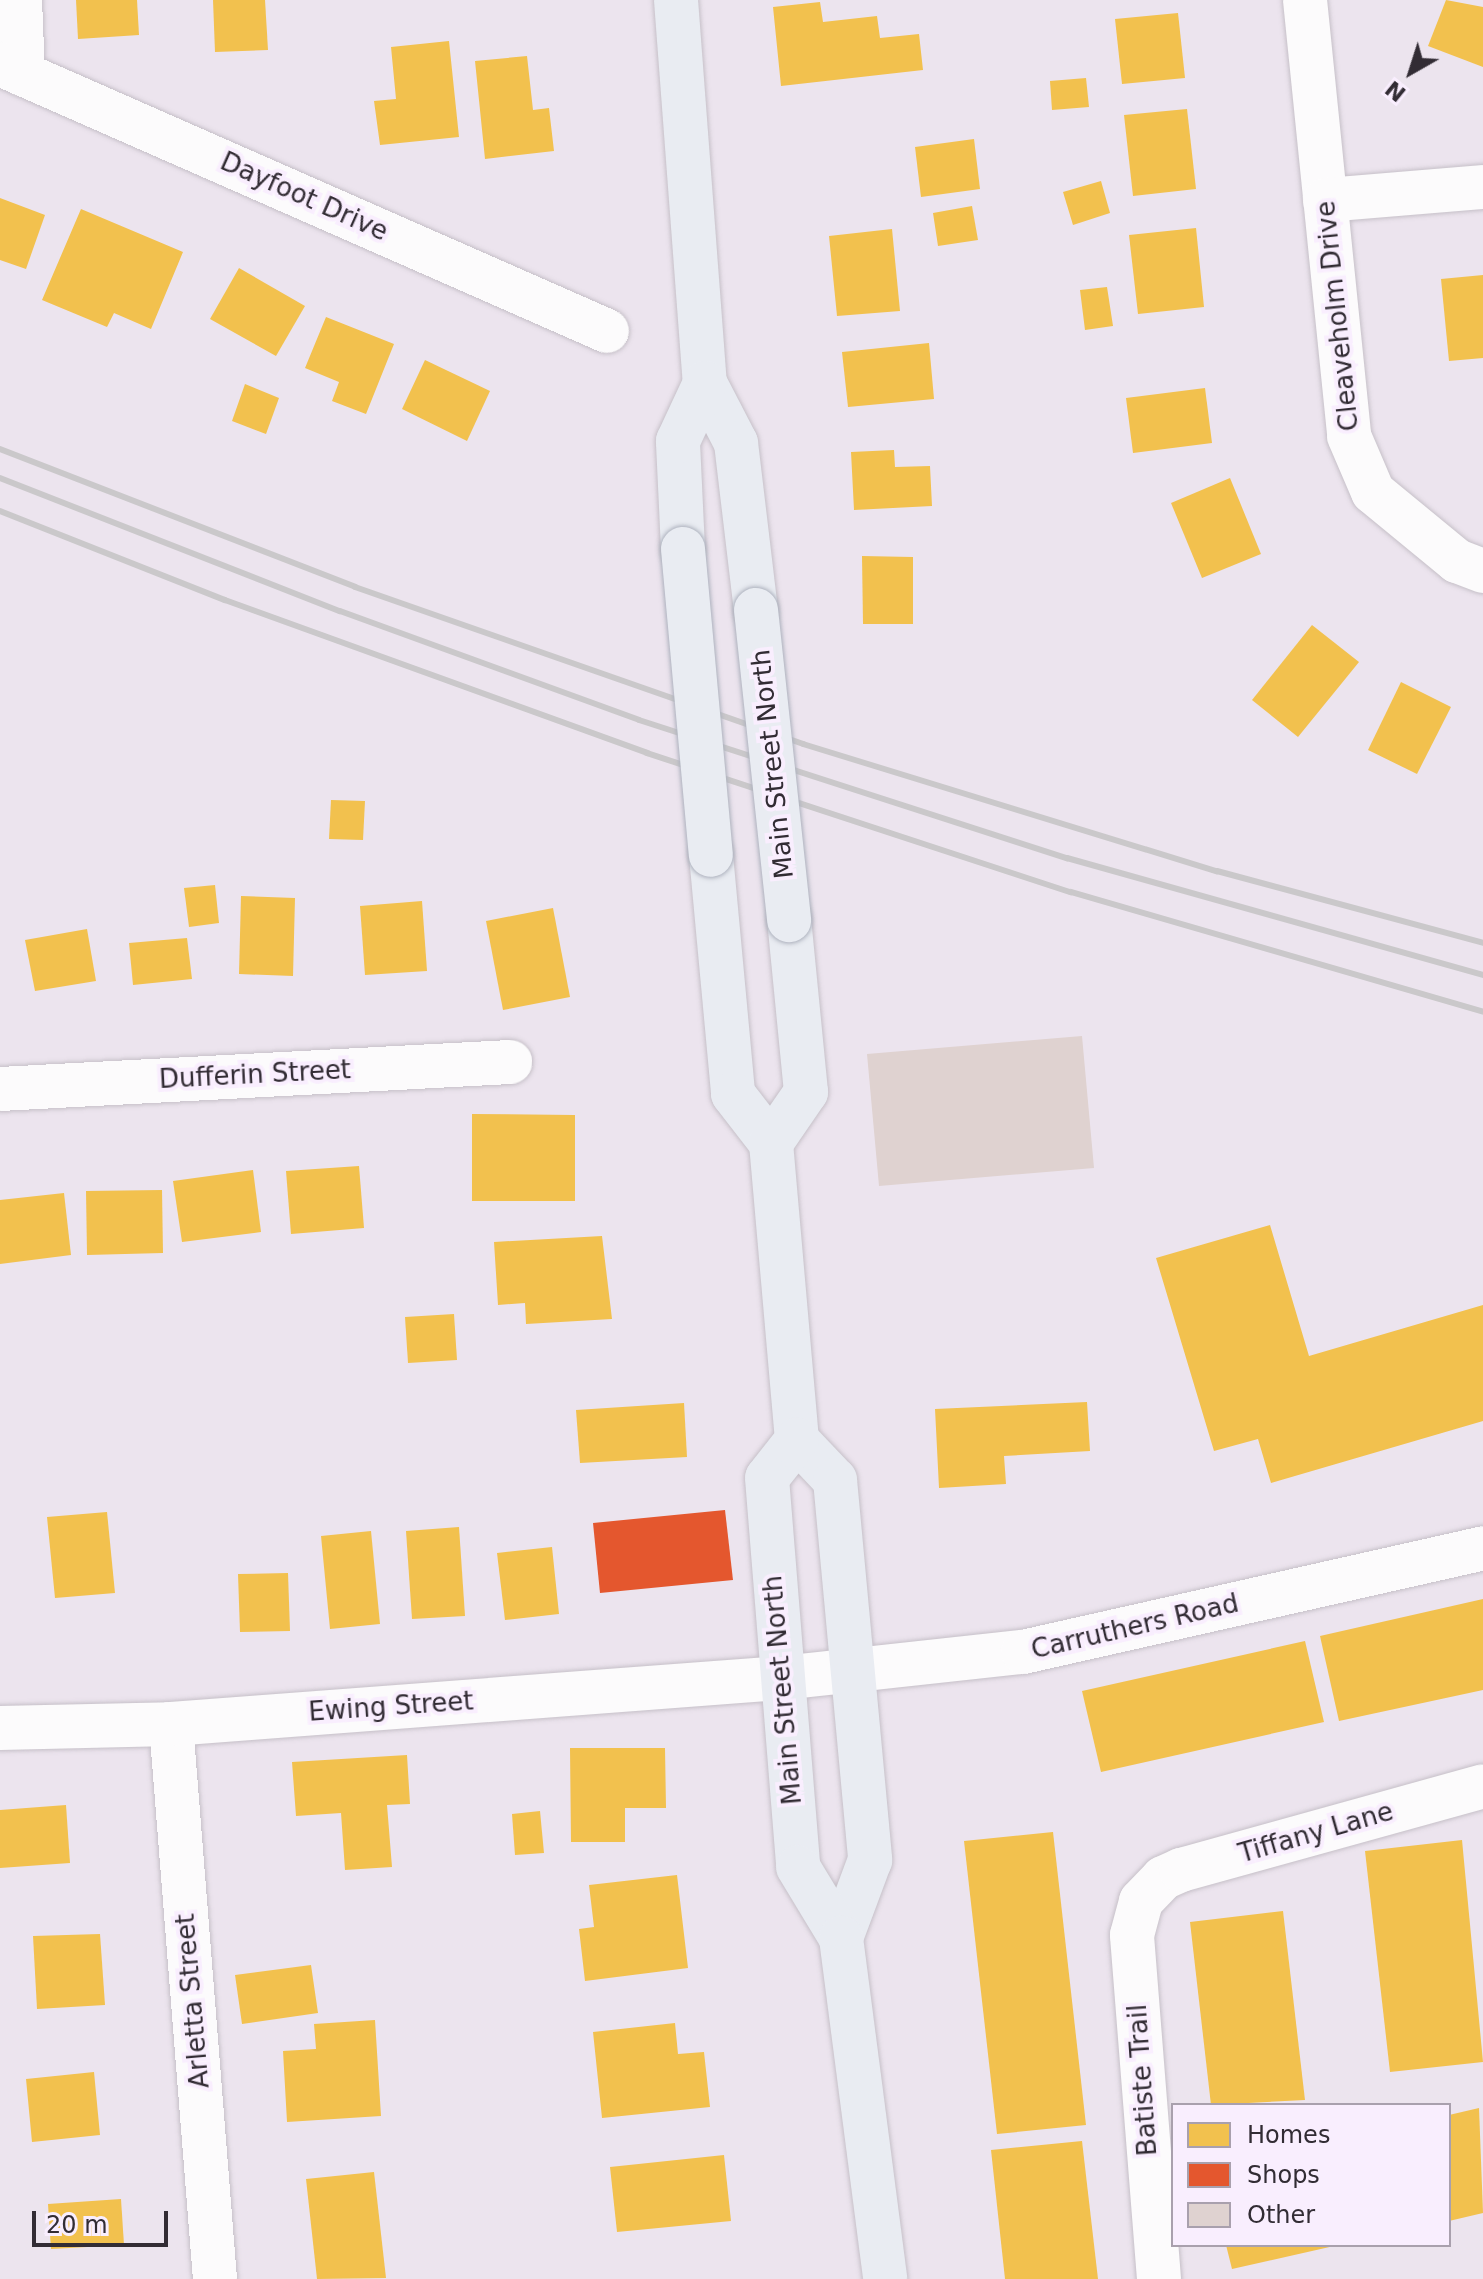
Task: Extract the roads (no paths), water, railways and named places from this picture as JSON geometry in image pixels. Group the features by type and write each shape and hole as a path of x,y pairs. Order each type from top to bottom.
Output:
{"main road":[{"name":"Main Street North","path":"676,0 705,383 736,443 806,1092 771,1143 733,1094 683,549 678,441 705,383"},
{"path":"771,1143 797,1440"},
{"name":"Main Street North","path":"841,1938 870,1860 855,1669 835,1480 797,1440 767,1478 798,1867 841,1938 885,2279"}],"street":[{"path":"11,69 20,0"},
{"name":"Cleaveholm Drive","path":"1305,0 1349,436 1373,492 1457,561 1483,571"},
{"name":"Dayfoot Drive","path":"11,69 607,331"},
{"path":"1325,200 1483,187"},
{"name":"Dufferin Street","path":"0,1089 510,1062"},
{"name":"Carruthers Road","path":"782,1678 1023,1652 1483,1548"},
{"name":"Ewing Street","path":"0,1728 171,1724 782,1678"},
{"name":"Arletta Street","path":"171,1724 215,2279"},
{"name":"Tiffany Lane","path":"1153,1887 1181,1870 1483,1786"},
{"name":"Batiste Trail","path":"1153,1887 1141,1901 1132,1935 1159,2279"}],"railway":[{"path":"0,449 355,587 803,744 1217,871 1483,943"},
{"path":"0,478 340,611 639,720 1067,858 1483,975"},
{"path":"0,511 225,600 647,753 1071,892 1483,1012"}]}
